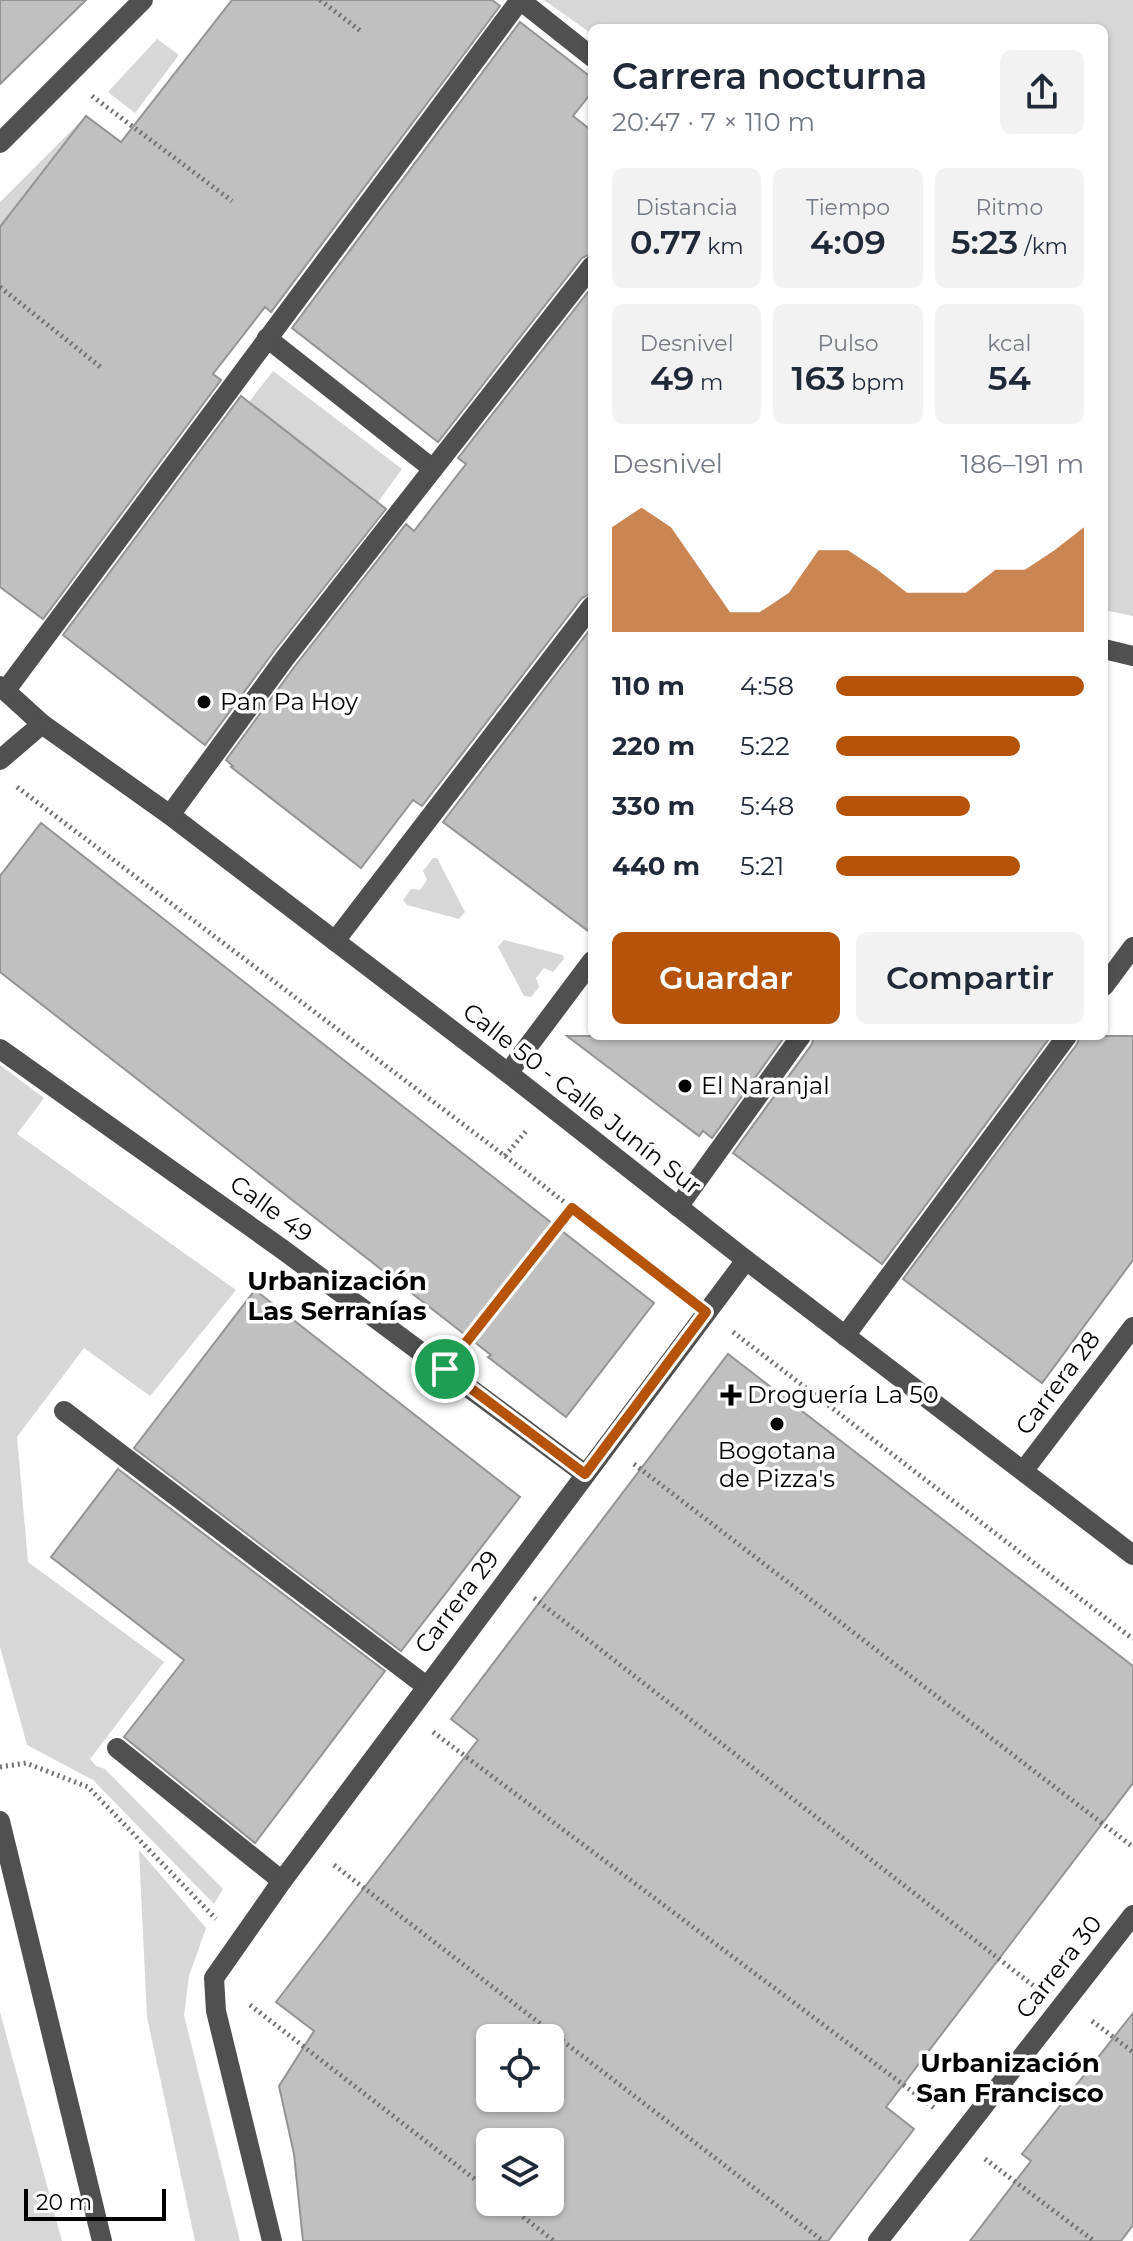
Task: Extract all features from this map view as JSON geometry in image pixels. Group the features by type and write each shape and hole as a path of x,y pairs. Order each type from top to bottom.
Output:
{"street":[{"path":"0,143 143,0"},
{"path":"3,688 520,0 588,54"},
{"path":"170,815 285,658 588,271"},
{"path":"267,338 433,469"},
{"path":"335,941 588,611"},
{"path":"1108,650 1133,656"},
{"name":"Calle 50 - Calle Junín Sur","path":"3,688 42,724 170,815 1133,1555"},
{"path":"0,760 42,724"},
{"path":"1108,981 1133,947"},
{"path":"508,1073 588,966"},
{"path":"678,1207 798,1040"},
{"path":"845,1336 1064,1040"},
{"name":"Calle 49","path":"0,1049 282,1249 585,1474"},
{"name":"Carrera 29","path":"214,1978 308,1845 746,1260"},
{"name":"Carrera 28","path":"1024,1470 1133,1327"},
{"path":"64,1411 426,1686"},
{"path":"117,1748 282,1881"},
{"path":"0,1821 102,2241"},
{"name":"Carrera 30","path":"878,2241 1133,1915"},
{"path":"214,1978 216,2011 272,2241"}],"path":[{"path":"320,0 362,32"},
{"path":"66,77 232,201"},
{"path":"0,287 103,369"},
{"path":"13,784 1133,1639"},
{"path":"445,1369 572,1208"},
{"path":"607,1444 1133,1847"},
{"path":"508,1577 1064,2004 1133,2052"},
{"path":"407,1712 961,2135 1094,2241"},
{"path":"0,1767 26,1763 88,1787 239,1942"},
{"path":"308,1845 823,2241"},
{"path":"214,1978 476,2180"},
{"path":"522,2216 554,2241"}],"shaded area":[{"path":"544,0 1133,0 1133,616 1108,611 1108,24 588,24 588,31"},
{"path":"157,39 179,55 135,113 108,92"},
{"path":"86,116 0,227 0,202"},
{"path":"273,371 402,469 378,502 249,402"},
{"path":"433,858 437,858 465,912 459,919 407,905 403,900 411,889 420,890 427,880 423,871"},
{"path":"504,940 563,955 564,959 553,972 544,968 536,978 539,987 531,997 524,996 498,947"},
{"path":"0,1065 44,1098 17,1134 236,1290 150,1396 84,1348 17,1437 28,1562 164,1662 90,1759 96,1766 105,1769 223,1889 214,1904 93,1780 27,1745 0,1647"},
{"path":"139,1850 206,1928 189,1976 184,2015 240,2241 195,2241 147,2017"},
{"path":"0,2012 62,2241 0,2241"}],"building":[{"path":"0,0 86,0 0,84"},
{"path":"232,0 492,0 500,6 271,312 265,307 213,374 221,380 43,619 0,587 0,227 86,116 121,142"},
{"path":"520,22 588,75 588,97 573,116 588,128 588,255 582,258 438,442 292,328"},
{"path":"588,292 588,595 582,598 422,806 413,800 361,868 226,760 406,524 414,531 466,464 458,458"},
{"path":"241,396 386,509 205,745 63,635"},
{"path":"588,632 588,931 443,822"},
{"path":"41,823 654,1303 566,1417 0,972 0,876"},
{"name":"El Naranjal","path":"567,1036 588,1036 588,1040 782,1040 712,1138 703,1131 699,1136"},
{"path":"1133,1036 1133,1260 1042,1383 903,1279 1078,1040"},
{"path":"813,1040 1048,1040 882,1264 733,1153"},
{"path":"255,1290 520,1497 401,1651 134,1448"},
{"path":"728,1354 1133,1666 1133,1783 886,2107 914,2129 828,2241 303,2241 294,2154 279,2086 314,2031 276,2002 478,1740 451,1719"},
{"path":"118,1469 385,1671 255,1843 124,1737 184,1660 51,1557"},
{"path":"1133,2013 1133,2225 1121,2241 970,2241 1031,2161 1022,2154"}],"place":[{"name":"Pan Pa Hoy","path":"204,702"},
{"name":"El Naranjal","path":"685,1086"},
{"name":"Droguería La 50","path":"731,1395"},
{"name":"Bogotana de Pizza's","path":"777,1424"}],"district":[{"name":"Urbanización Las Serranías","path":"337,1296"},
{"name":"Urbanización San Francisco","path":"1010,2078"}],"route":[{"path":"572,1208 706,1312 585,1474 445,1369 572,1208"}]}
